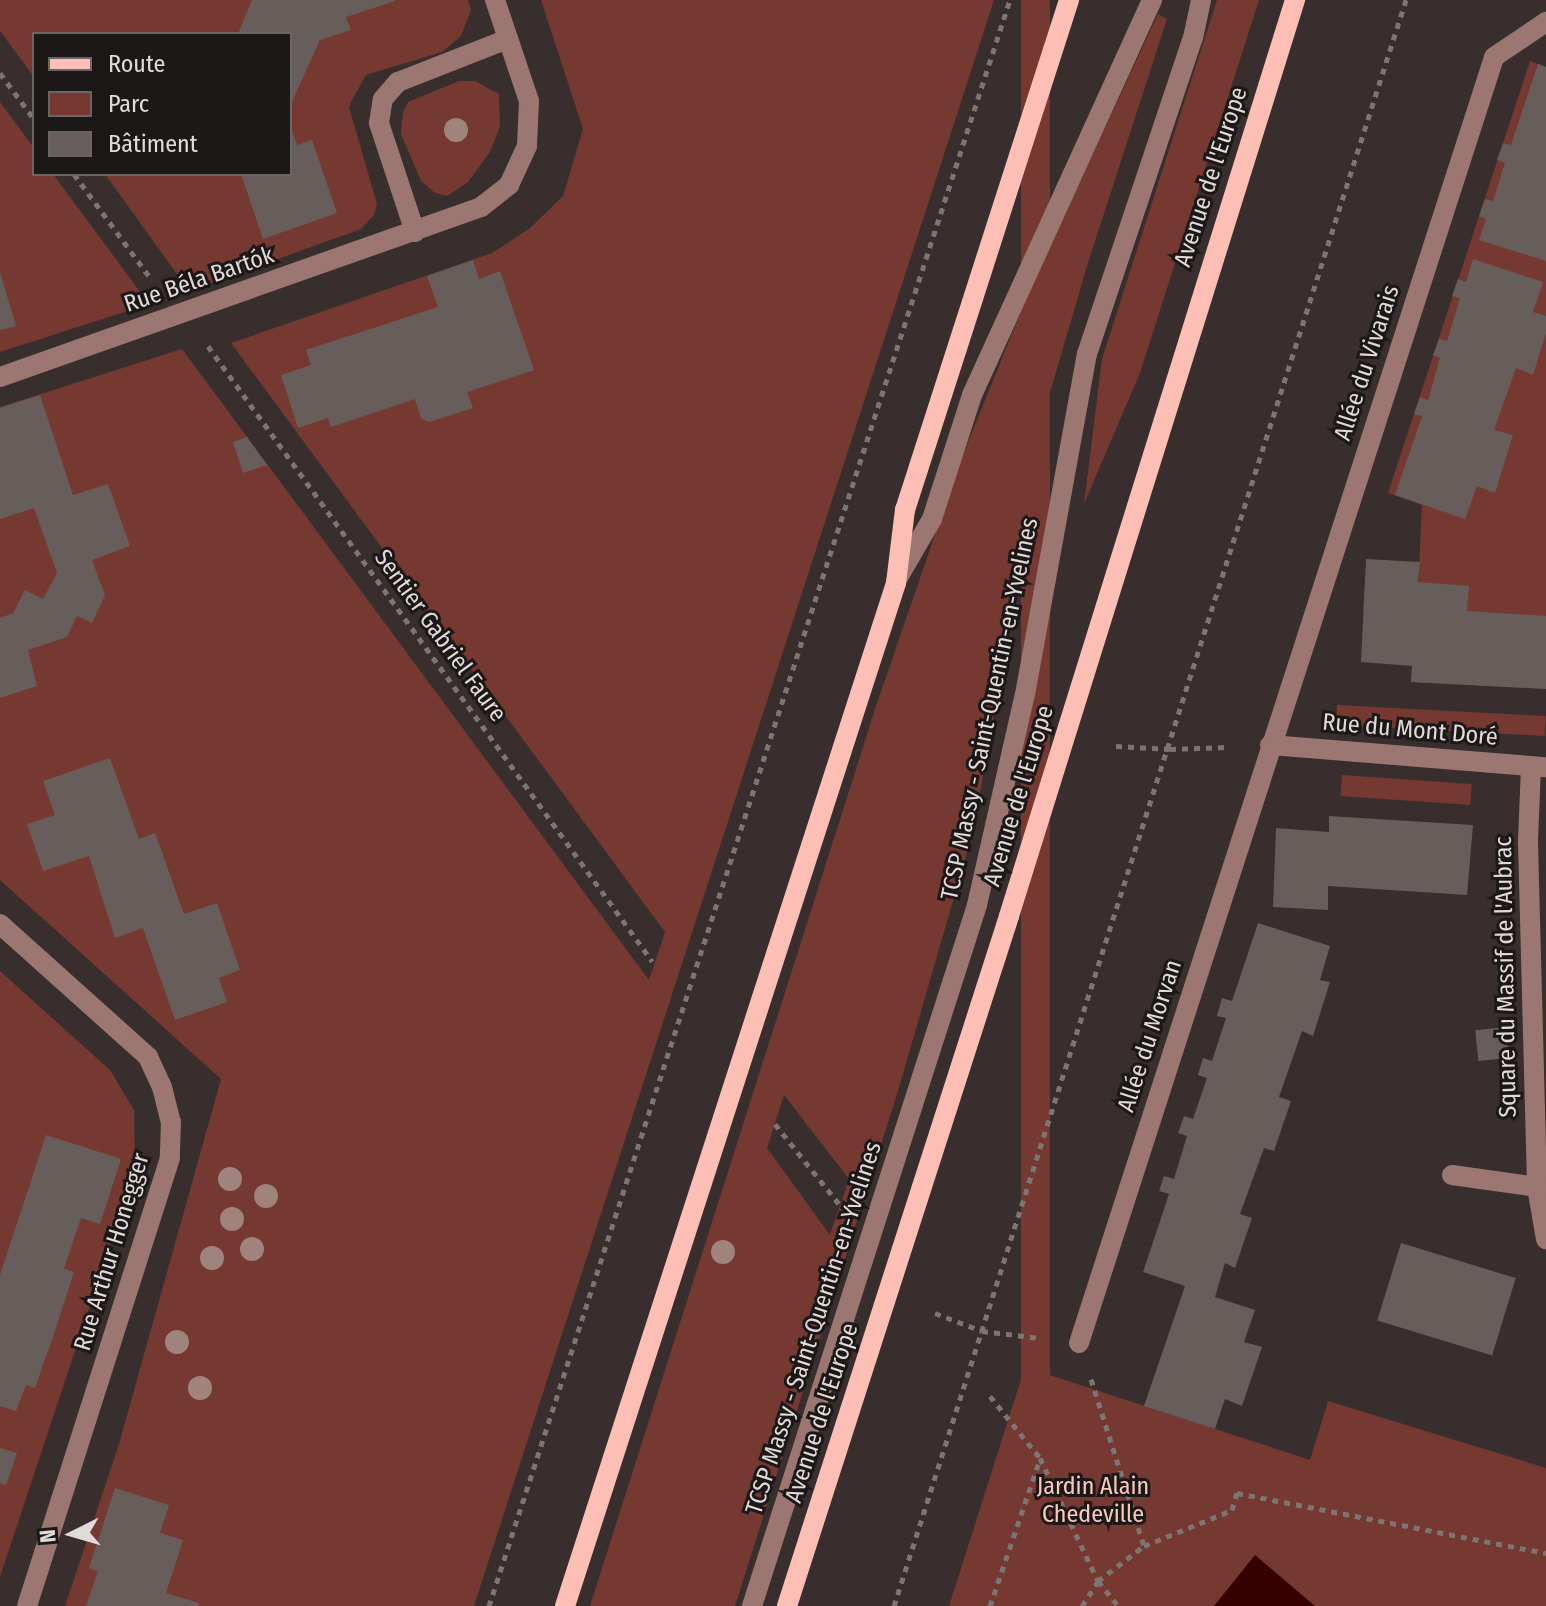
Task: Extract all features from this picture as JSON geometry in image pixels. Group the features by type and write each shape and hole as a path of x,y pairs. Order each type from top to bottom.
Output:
{"main road":[{"path":"565,1606 896,583 905,510 1069,0"},
{"name":"Avenue de l'Europe","path":"787,1606 1004,932 1295,0"}],"street":[{"name":"Rue Béla Bartók","path":"0,377 481,207 509,185 527,146 529,101 495,0"},
{"path":"896,583 932,519 972,395 1152,0"},
{"name":"TCSP Massy - Saint-Quentin-en-Yvelines","path":"752,1606 977,905 1026,689 1087,354 1193,38 1201,0"},
{"name":"Allée du Vivarais","path":"1270,745 1494,57 1546,22"},
{"path":"415,232 379,123 383,99 398,82 508,39"},
{"name":"Rue du Mont Doré","path":"1270,745 1539,767"},
{"name":"Allée du Morvan","path":"1079,1343 1270,745"},
{"name":"Square du Massif de l'Aubrac","path":"1539,767 1528,842 1537,1187 1546,1239"},
{"name":"Rue Arthur Honegger","path":"0,924 125,1032 148,1057 162,1087 171,1122 170,1158 27,1606"},
{"path":"1452,1175 1537,1187"}],"path":[{"path":"489,1606 1010,0"},
{"path":"894,1606 1170,749 1406,0"},
{"path":"0,73 32,116"},
{"path":"75,176 158,288"},
{"name":"Sentier Gabriel Faure","path":"207,345 652,961"},
{"path":"1116,746 1170,749 1270,745"},
{"path":"775,1124 839,1204"},
{"path":"935,1313 982,1331 1079,1343 1144,1546"},
{"path":"990,1396 1040,1458 1098,1581 1118,1606"},
{"path":"990,1606 1040,1458"},
{"path":"1082,1606 1098,1581 1144,1546 1232,1510 1237,1493 1546,1553"}],"green space":[{"path":"0,0 468,0 471,10 461,36 442,52 366,75 352,100 349,107 377,204 374,215 361,229 189,291 106,176 292,176 292,32 32,32 32,74 0,31"},
{"path":"541,0 994,0 474,1606 65,1606 119,1444 221,1079 0,880 0,407 182,349 649,980 665,932 231,343 492,253 529,229 563,196 583,129"},
{"path":"1021,0 1050,0 1050,1606 1021,1606"},
{"path":"1217,0 1259,0 1140,373 1084,504 1102,359"},
{"path":"1158,14 1167,19 1087,266 1047,403 974,828 898,1091 735,1606 590,1606 877,703 960,462 1031,287","holes":["784,1095 849,1179 830,1235 767,1148"]},
{"path":"1530,61 1546,67 1546,689 1411,682 1415,614 1363,611 1365,586 1418,590 1422,505 1388,493"},
{"path":"459,81 475,81 499,94 500,126 490,152 468,182 447,196 435,193 421,181 401,134 403,112 408,102"},
{"path":"0,102 32,145 32,176 54,176 149,304 0,352"},
{"path":"1337,705 1546,716 1545,736 1336,725"},
{"path":"1342,775 1472,784 1470,805 1341,796"},
{"path":"0,971 110,1070 134,1110 135,1170 0,1577"},
{"name":"Jardin Alain Chedeville","path":"1025,1367 1310,1460 1328,1401 1546,1468 1546,1606 949,1606"}],"shaded area":[{"path":"1255,1555 1315,1606 1214,1606"}],"building":[{"path":"252,0 395,0 346,17 351,30 320,40 292,102 292,32 239,32"},
{"path":"1538,64 1546,67 1546,261 1479,240 1486,219 1479,216 1485,199 1493,201 1505,163 1497,160 1503,143 1511,145"},
{"path":"292,130 297,145 312,140 337,213 263,239 242,176 292,176"},
{"path":"1473,259 1543,282 1533,312 1546,316 1546,333 1533,375 1516,368 1494,430 1513,435 1495,493 1477,486 1465,519 1395,495 1422,416 1414,414 1420,397 1428,400 1440,358 1433,355 1439,339 1447,341 1460,298 1452,296 1458,279 1466,282"},
{"path":"473,260 479,279 500,271 534,370 467,392 473,408 429,422 421,418 415,399 331,427 328,418 298,428 281,375 311,365 306,350 438,307 427,276"},
{"path":"0,272 16,326 0,330"},
{"path":"40,395 73,495 108,484 130,546 92,560 105,595 92,623 77,616 67,637 28,650 37,686 0,698 0,618 13,613 25,590 43,599 57,573 34,508 0,519 0,408"},
{"path":"247,437 267,465 243,473 233,442"},
{"path":"1366,559 1420,562 1418,582 1469,586 1467,611 1546,616 1546,689 1411,682 1412,666 1361,662"},
{"path":"110,758 139,839 155,833 184,914 217,903 240,970 219,978 227,1002 175,1020 143,928 115,938 89,856 43,871 27,824 55,815 43,781"},
{"path":"1329,816 1473,825 1467,895 1328,886 1328,910 1273,907 1276,828 1329,832"},
{"path":"1258,923 1330,946 1320,980 1330,982 1313,1036 1302,1031 1279,1097 1291,1101 1274,1151 1264,1148 1240,1214 1252,1218 1235,1268 1225,1263 1215,1297 1255,1310 1244,1342 1262,1347 1242,1406 1225,1399 1215,1429 1144,1406 1185,1286 1143,1272 1169,1194 1159,1191 1164,1176 1174,1179 1187,1136 1178,1133 1184,1116 1193,1119 1207,1078 1198,1075 1203,1058 1212,1061 1226,1018 1217,1016 1222,998 1232,1001"},
{"path":"1506,1027 1509,1058 1478,1061 1475,1030"},
{"path":"46,1135 121,1159 100,1224 81,1218 64,1269 74,1272 55,1331 35,1388 26,1385 16,1411 0,1406 0,1275"},
{"path":"1401,1243 1516,1278 1492,1356 1377,1320"},
{"path":"0,1448 17,1453 6,1485 0,1483"},
{"path":"115,1488 169,1505 160,1533 183,1540 166,1593 199,1603 198,1606 86,1606 98,1571 89,1568"}]}
